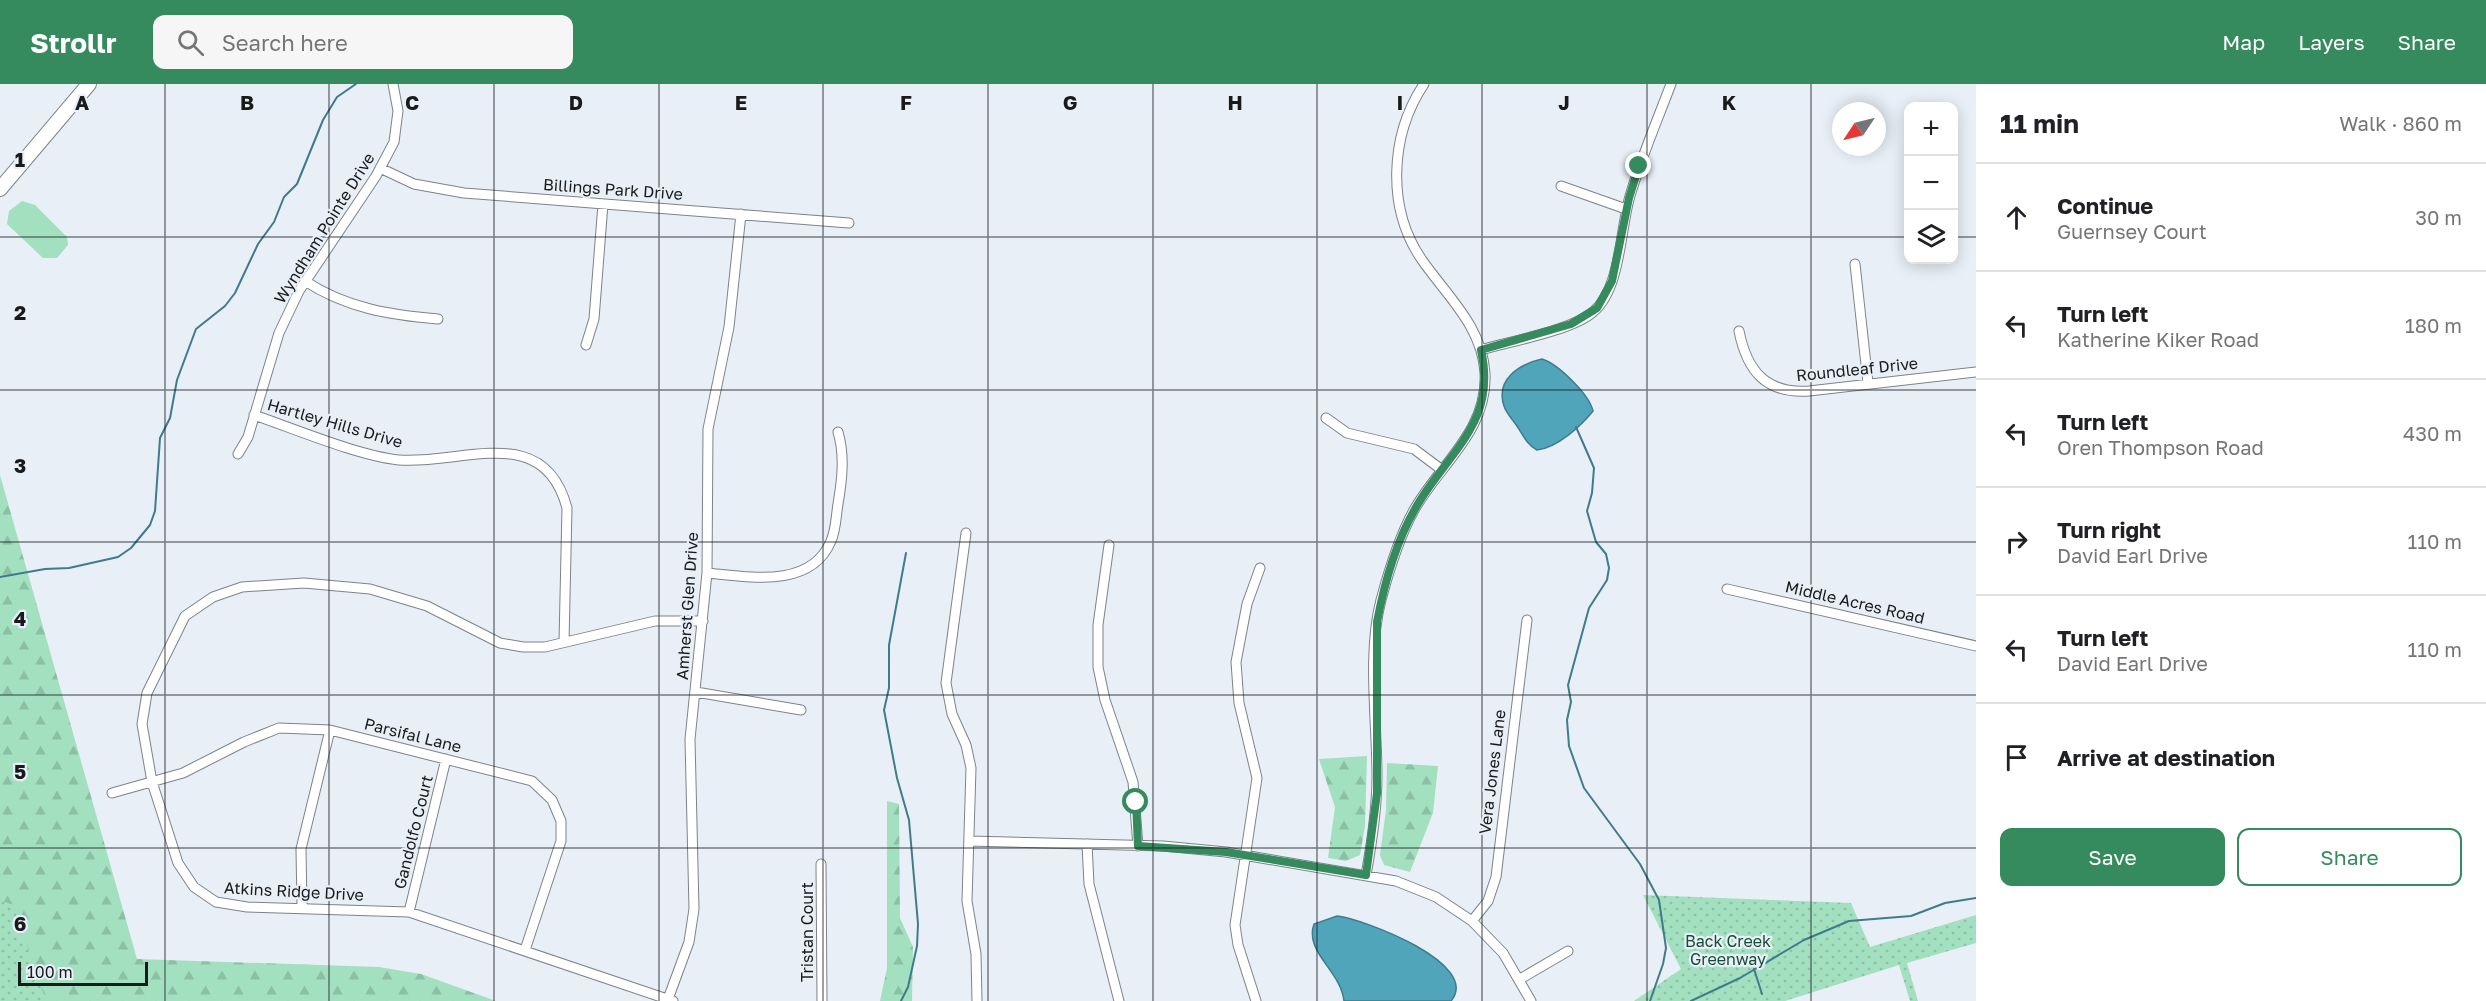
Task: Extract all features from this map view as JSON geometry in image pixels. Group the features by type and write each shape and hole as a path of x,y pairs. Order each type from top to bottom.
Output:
{"street":[{"path":"0,189 89,84"},
{"name":"Wyndham Pointe Drive","path":"238,454 248,437 279,333 305,281 380,168 394,142 398,126 398,111 393,84"},
{"path":"1366,875 1377,793 1377,622 1381,600 1405,528 1415,509 1467,438 1480,410 1485,379 1481,350 1467,319 1420,258 1409,236 1400,207 1396,176 1399,147 1407,118 1424,84"},
{"path":"1481,350 1571,324 1597,308 1612,281 1626,209 1639,166 1671,84"},
{"name":"Billings Park Drive","path":"380,168 429,188 849,223"},
{"path":"1561,186 1626,209"},
{"path":"586,345 594,319 603,204"},
{"name":"Amherst Glen Drive","path":"670,1000 688,942 694,909 690,739 707,573 708,429 729,327 741,214"},
{"path":"1856,264 1868,383"},
{"path":"305,281 351,305 387,314 438,320"},
{"name":"Roundleaf Drive","path":"1739,331 1748,363 1760,378 1786,390 1800,391 1976,372"},
{"name":"Hartley Hills Drive","path":"254,416 398,460 446,460 506,452 530,458 551,472 562,489 567,508 564,642"},
{"path":"1326,418 1347,433 1413,449 1442,470"},
{"path":"707,573 787,576 803,570 820,558 832,540 839,496 844,451 838,432"},
{"path":"966,533 946,683 952,714 969,755 968,901 976,954 977,1001"},
{"path":"1109,545 1098,625 1098,667 1105,700 1133,782 1138,846"},
{"path":"1256,1001 1238,945 1235,925 1257,778 1239,703 1236,662 1247,604 1260,568"},
{"name":"Atkins Ridge Drive","path":"670,1000 409,912 247,907 216,902 194,887 178,863 152,782 142,724 147,693 185,616 213,597 242,587 304,583 370,589 427,606 500,643 523,647 564,642 655,621 703,621"},
{"name":"Middle Acres Road","path":"1727,589 1976,646"},
{"name":"Vera Jones Lane","path":"1472,921 1488,901 1496,877 1527,620"},
{"path":"696,692 801,710"},
{"name":"Parsifal Lane","path":"112,793 183,773 244,742 279,728 330,730 532,781 552,800 561,821 561,841 525,950"},
{"path":"302,907 301,849 330,730"},
{"name":"Gandolfo Court","path":"409,912 446,759"},
{"path":"969,841 1138,846 1246,855 1366,875 1415,887 1455,908 1472,921 1503,953 1531,1001"},
{"path":"1087,844 1089,884 1119,1001"},
{"name":"Tristan Court","path":"821,864 822,1001"},
{"path":"1520,979 1568,951"}],"green space":[{"path":"22,201 35,205 67,237 68,245 57,258 43,258 7,224 9,211"},
{"path":"0,475 137,959 379,967 421,974 496,1001 0,1001"},
{"path":"1367,756 1365,826 1360,855 1346,861 1328,858 1335,807 1319,759"},
{"path":"1387,763 1438,766 1433,813 1410,872 1384,865 1380,855 1386,810"},
{"path":"887,801 899,804 900,918 913,947 912,1001 880,1001 887,968"},
{"name":"Back Creek Greenway","path":"1643,895 1851,903 1870,947 1976,915 1976,943 1907,963 1918,1001 1910,1001 1899,965 1785,1001 1634,1001 1681,969"},
{"path":"0,900 13,905 46,1001 0,1001"}],"water":[{"path":"1542,359 1572,380 1586,396 1593,411 1560,441 1537,450 1528,443 1508,414 1502,396 1503,388 1511,374"},
{"path":"1337,916 1371,925 1393,934 1436,959 1450,973 1456,987 1451,1001 1344,1001 1337,980 1318,953 1312,934 1314,924"}],"waterway":[{"path":"0,577 45,569 69,568 118,557 131,548 150,525 155,511 160,438 170,418 177,380 196,329 225,306 235,293 258,244 274,222 284,197 297,184 323,120 337,97 356,84"},
{"path":"1576,427 1594,468 1592,493 1587,511 1596,542 1606,554 1609,568 1607,580 1589,608 1568,685 1571,702 1567,720 1569,746 1584,788 1640,864 1659,900 1666,948 1650,1001"},
{"path":"901,1001 908,987 917,946 918,924 909,820 897,778 884,710 889,688 889,645 906,553"},
{"path":"1691,1001 1740,978 1804,940 1849,921 1911,916 1945,903 1976,898"},
{"path":"1754,969 1762,994"}],"route":[{"path":"1136,802 1138,846 1226,852 1366,875 1375,826 1377,793 1375,644 1377,622 1381,600 1405,528 1426,490 1475,425 1485,387 1481,350 1571,324 1593,312 1605,298 1612,281 1629,198 1639,166"}]}
